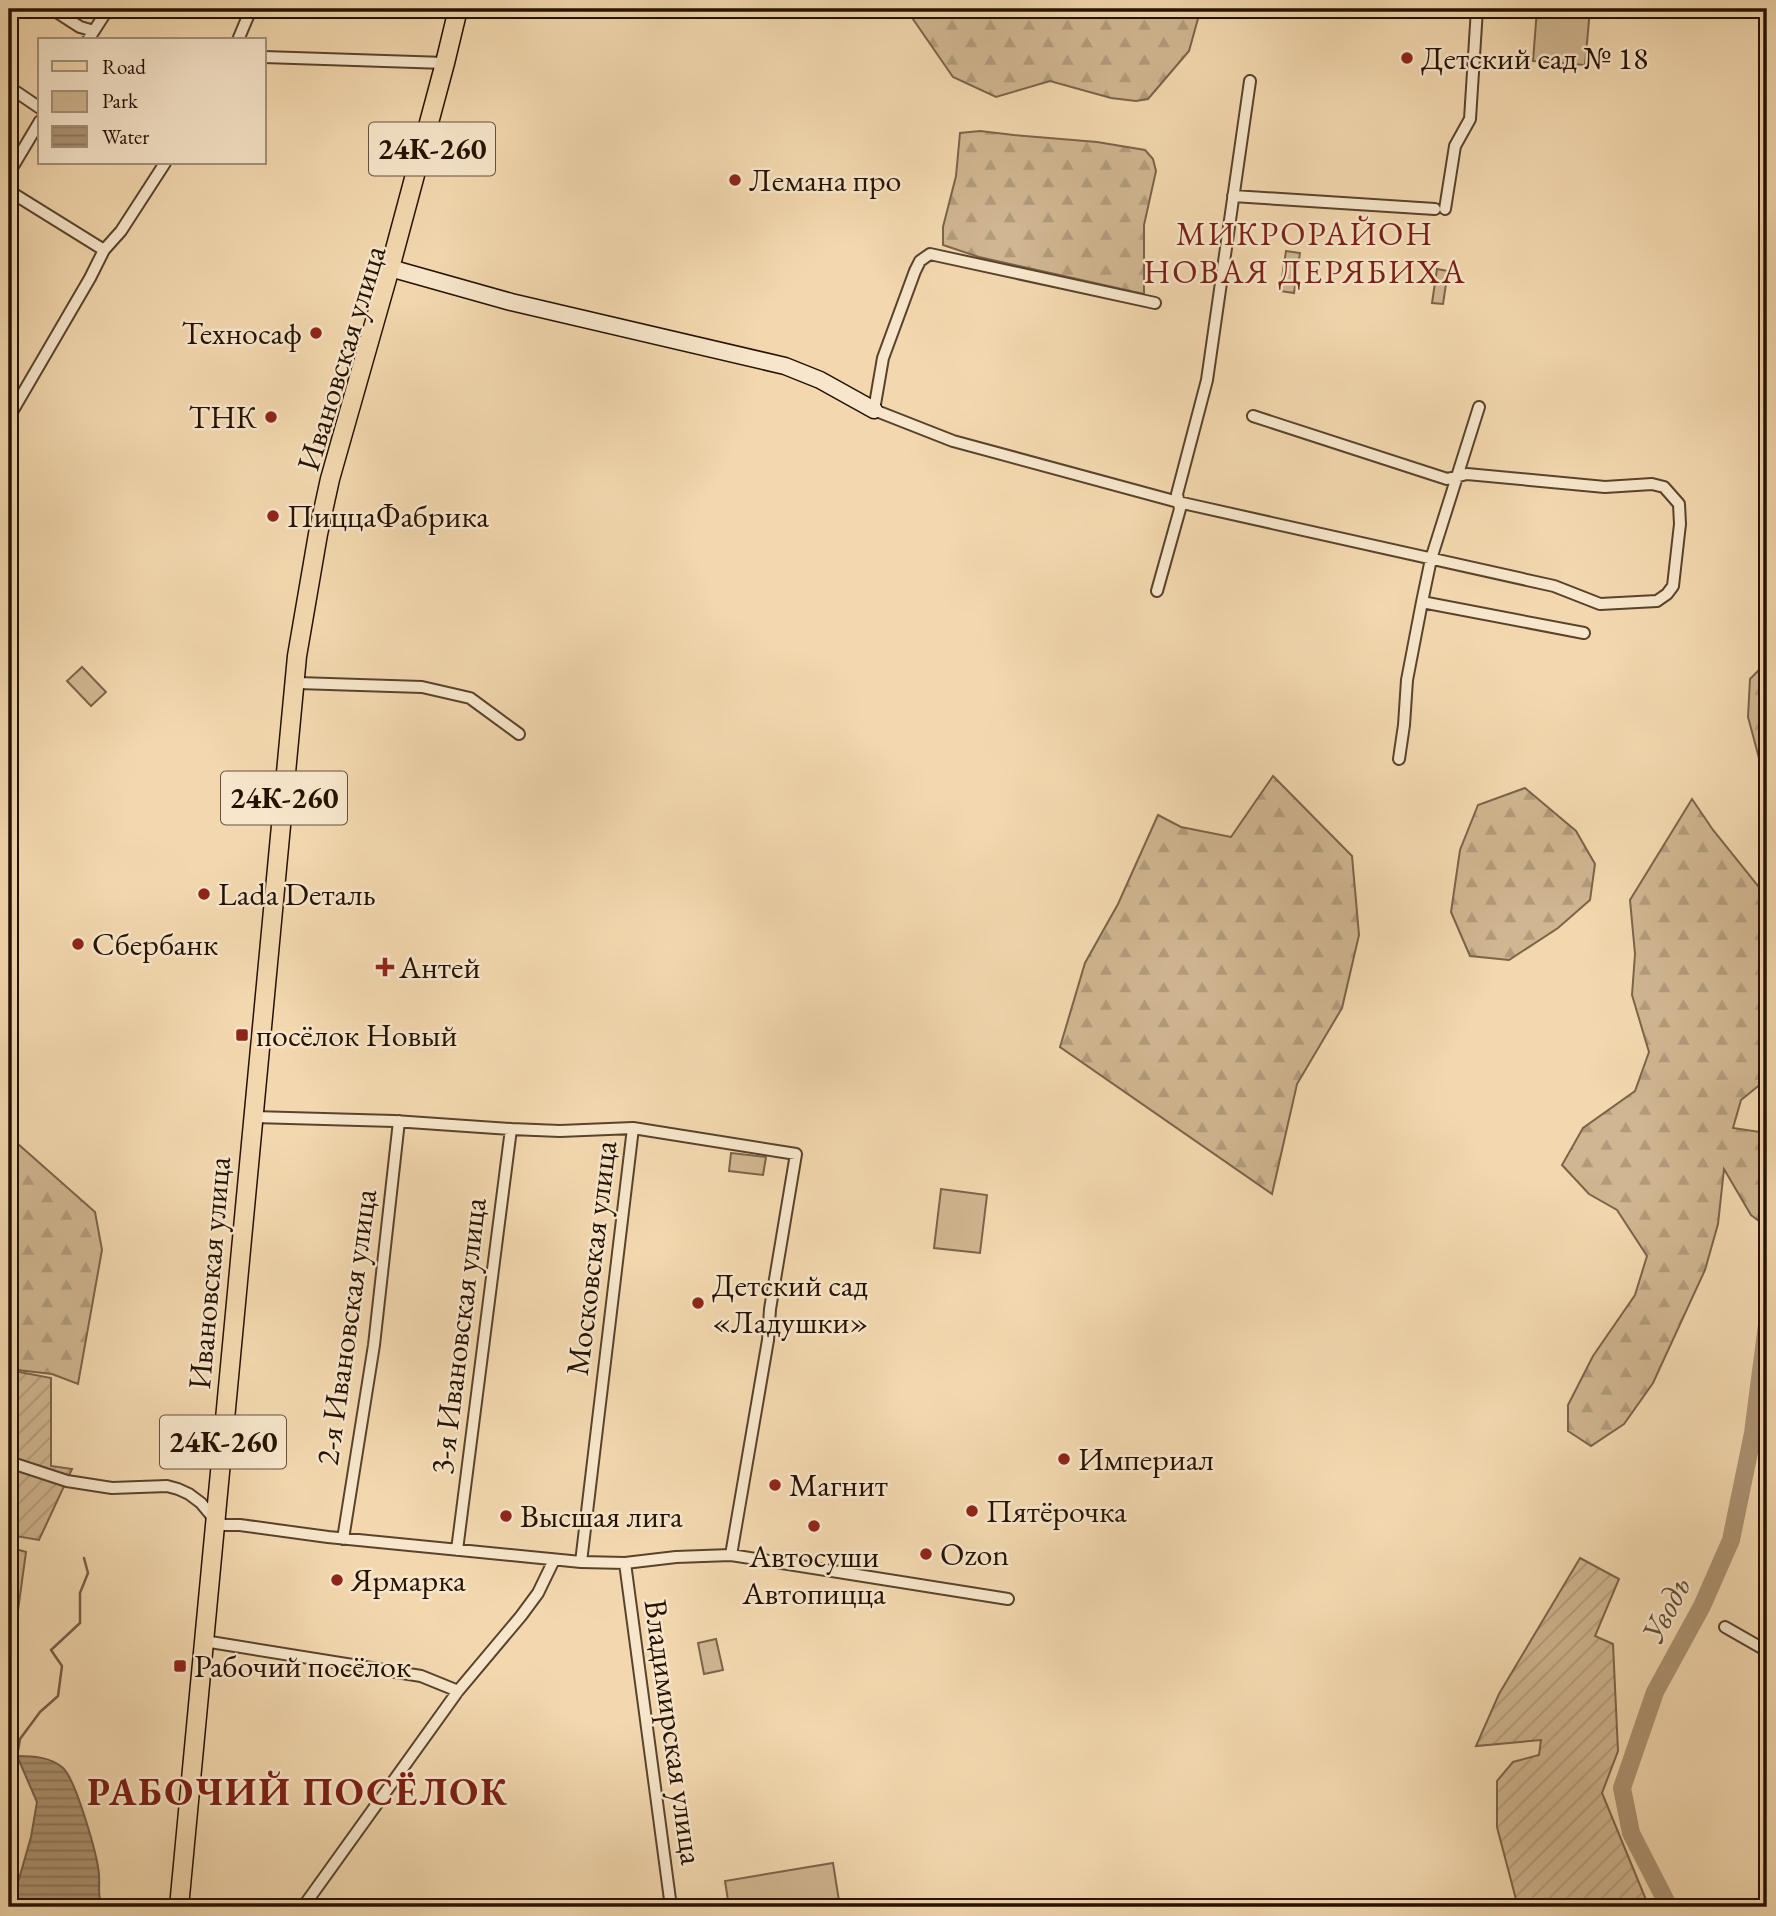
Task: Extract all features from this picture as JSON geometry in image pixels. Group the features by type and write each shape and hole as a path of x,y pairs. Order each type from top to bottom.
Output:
{"main road":[{"name":"24К-260","path":"445,63 458,9"},
{"name":"Ивановская улица","path":"179,1907 297,656 330,479 354,392 449,89 465,9"},
{"name":"Ивановская улица","path":"291,727 317,560 335,479 371,347 394,289 394,269 445,63"}],"street":[{"path":"52,9 91,36 108,9"},
{"path":"239,38 251,9"},
{"path":"1233,196 1440,209 1455,146 1470,119 1477,9"},
{"path":"266,57 445,63"},
{"path":"1157,591 1180,509 1177,494 1207,380 1250,81"},
{"path":"9,87 38,107"},
{"path":"9,173 38,124"},
{"path":"9,417 104,250 121,231 164,164"},
{"path":"9,191 104,250"},
{"path":"874,410 883,358 915,271 920,261 930,254 1155,303"},
{"path":"394,269 511,302 785,366 820,380 874,410 953,441 1178,502 1554,586 1600,604 1657,601 1673,586 1680,524 1679,504 1664,487 1652,484 1605,487 1467,474 1447,479 1253,416"},
{"path":"1399,759 1407,680 1431,559 1479,407"},
{"path":"1422,602 1584,633"},
{"path":"298,683 422,687 470,698 519,734"},
{"name":"Московская улица","path":"253,1117 399,1121 560,1131 634,1128 581,1562"},
{"name":"2-я Ивановская улица","path":"343,1539 374,1345 399,1121"},
{"path":"634,1128 796,1154 732,1555"},
{"name":"3-я Ивановская улица","path":"457,1550 511,1129"},
{"path":"9,1461 67,1481 112,1488 167,1486 178,1489 201,1503 216,1521"},
{"name":"Владимирская улица","path":"216,1521 224,1525 343,1539 581,1562 625,1563 676,1556 732,1555 1007,1599"},
{"path":"303,1907 458,1691 521,1616 538,1592 554,1560"},
{"name":"Владимирская улица","path":"625,1563 671,1907"},
{"path":"1725,1627 1767,1651"},
{"path":"204,1641 421,1676 458,1691"}],"green space":[{"path":"906,9 1197,9 1199,15 1189,51 1148,99 1136,101 1111,98 1050,81 996,97 953,77"},
{"path":"1537,9 1590,9 1585,65 1533,61"},
{"path":"980,131 1097,142 1145,150 1153,159 1156,171 1144,225 1144,294 979,257 943,245 943,227 956,176 960,133"},
{"path":"1286,251 1300,253 1294,293 1280,291"},
{"path":"1437,269 1448,271 1443,304 1432,303"},
{"path":"1767,662 1767,788 1748,717 1750,679"},
{"path":"82,667 106,692 91,706 67,681"},
{"path":"1273,776 1352,856 1359,935 1342,1008 1297,1084 1272,1194 1060,1047 1085,963 1118,904 1158,815 1181,827 1231,837"},
{"path":"1525,788 1576,831 1595,864 1590,900 1558,928 1509,960 1470,956 1451,912 1460,850 1478,805"},
{"path":"1692,799 1713,830 1767,897 1767,1079 1741,1100 1733,1128 1767,1133 1767,1196 1763,1224 1751,1215 1724,1169 1718,1224 1705,1270 1653,1383 1624,1424 1591,1446 1568,1431 1568,1405 1593,1356 1635,1295 1647,1256 1617,1210 1589,1194 1562,1165 1583,1128 1635,1091 1649,1052 1632,995 1635,954 1630,900"},
{"path":"9,1136 95,1212 102,1250 78,1384 52,1374 9,1369"},
{"path":"731,1153 766,1157 763,1175 729,1171"},
{"path":"941,1189 987,1195 980,1253 934,1248"},
{"path":"9,1370 51,1378 51,1466 72,1469 39,1540 9,1535"},
{"path":"9,1547 26,1552 9,1676"},
{"path":"1580,1558 1619,1579 1595,1636 1613,1644 1618,1751 1602,1793 1649,1907 1518,1907 1497,1827 1497,1781 1513,1762 1539,1755 1541,1740 1476,1746 1499,1694"},
{"path":"716,1639 723,1670 704,1674 698,1643"},
{"path":"833,1863 840,1907 729,1907 725,1881"}],"water":[{"path":"17,1756 47,1759 58,1764 68,1775 86,1819 95,1852 102,1907 11,1907 31,1837 37,1802"}],"waterway":[{"name":"Уводь","path":"1669,1907 1631,1833 1622,1788 1655,1692 1702,1606 1731,1540 1753,1433 1767,1325"},
{"path":"17,1756 20,1739 40,1712 58,1696 62,1666 51,1650 80,1623 80,1593 88,1573 84,1558"}],"place":[{"name":"Детский сад № 18","path":"1407,58"},
{"name":"Лемана про","path":"735,180"},
{"name":"Техносаф","path":"316,333"},
{"name":"ТНК","path":"271,417"},
{"name":"ПиццаФабрика","path":"273,516"},
{"name":"Lada Dеталь","path":"204,894"},
{"name":"Сбербанк","path":"78,944"},
{"name":"Антей","path":"385,967"},
{"name":"посёлок Новый","path":"242,1035"},
{"name":"Детский сад «Ладушки»","path":"698,1303"},
{"name":"Империал","path":"1064,1459"},
{"name":"Магнит","path":"775,1485"},
{"name":"Пятёрочка","path":"972,1511"},
{"name":"Высшая лига","path":"506,1516"},
{"name":"Автосуши Автопицца","path":"814,1526"},
{"name":"Ozon","path":"926,1554"},
{"name":"Ярмарка","path":"337,1580"},
{"name":"Рабочий посёлок","path":"180,1666"}],"district":[{"name":"МИКРОРАЙОН НОВАЯ ДЕРЯБИХА","path":"1305,252"},
{"name":"РАБОЧИЙ ПОСЁЛОК","path":"298,1792"}]}
